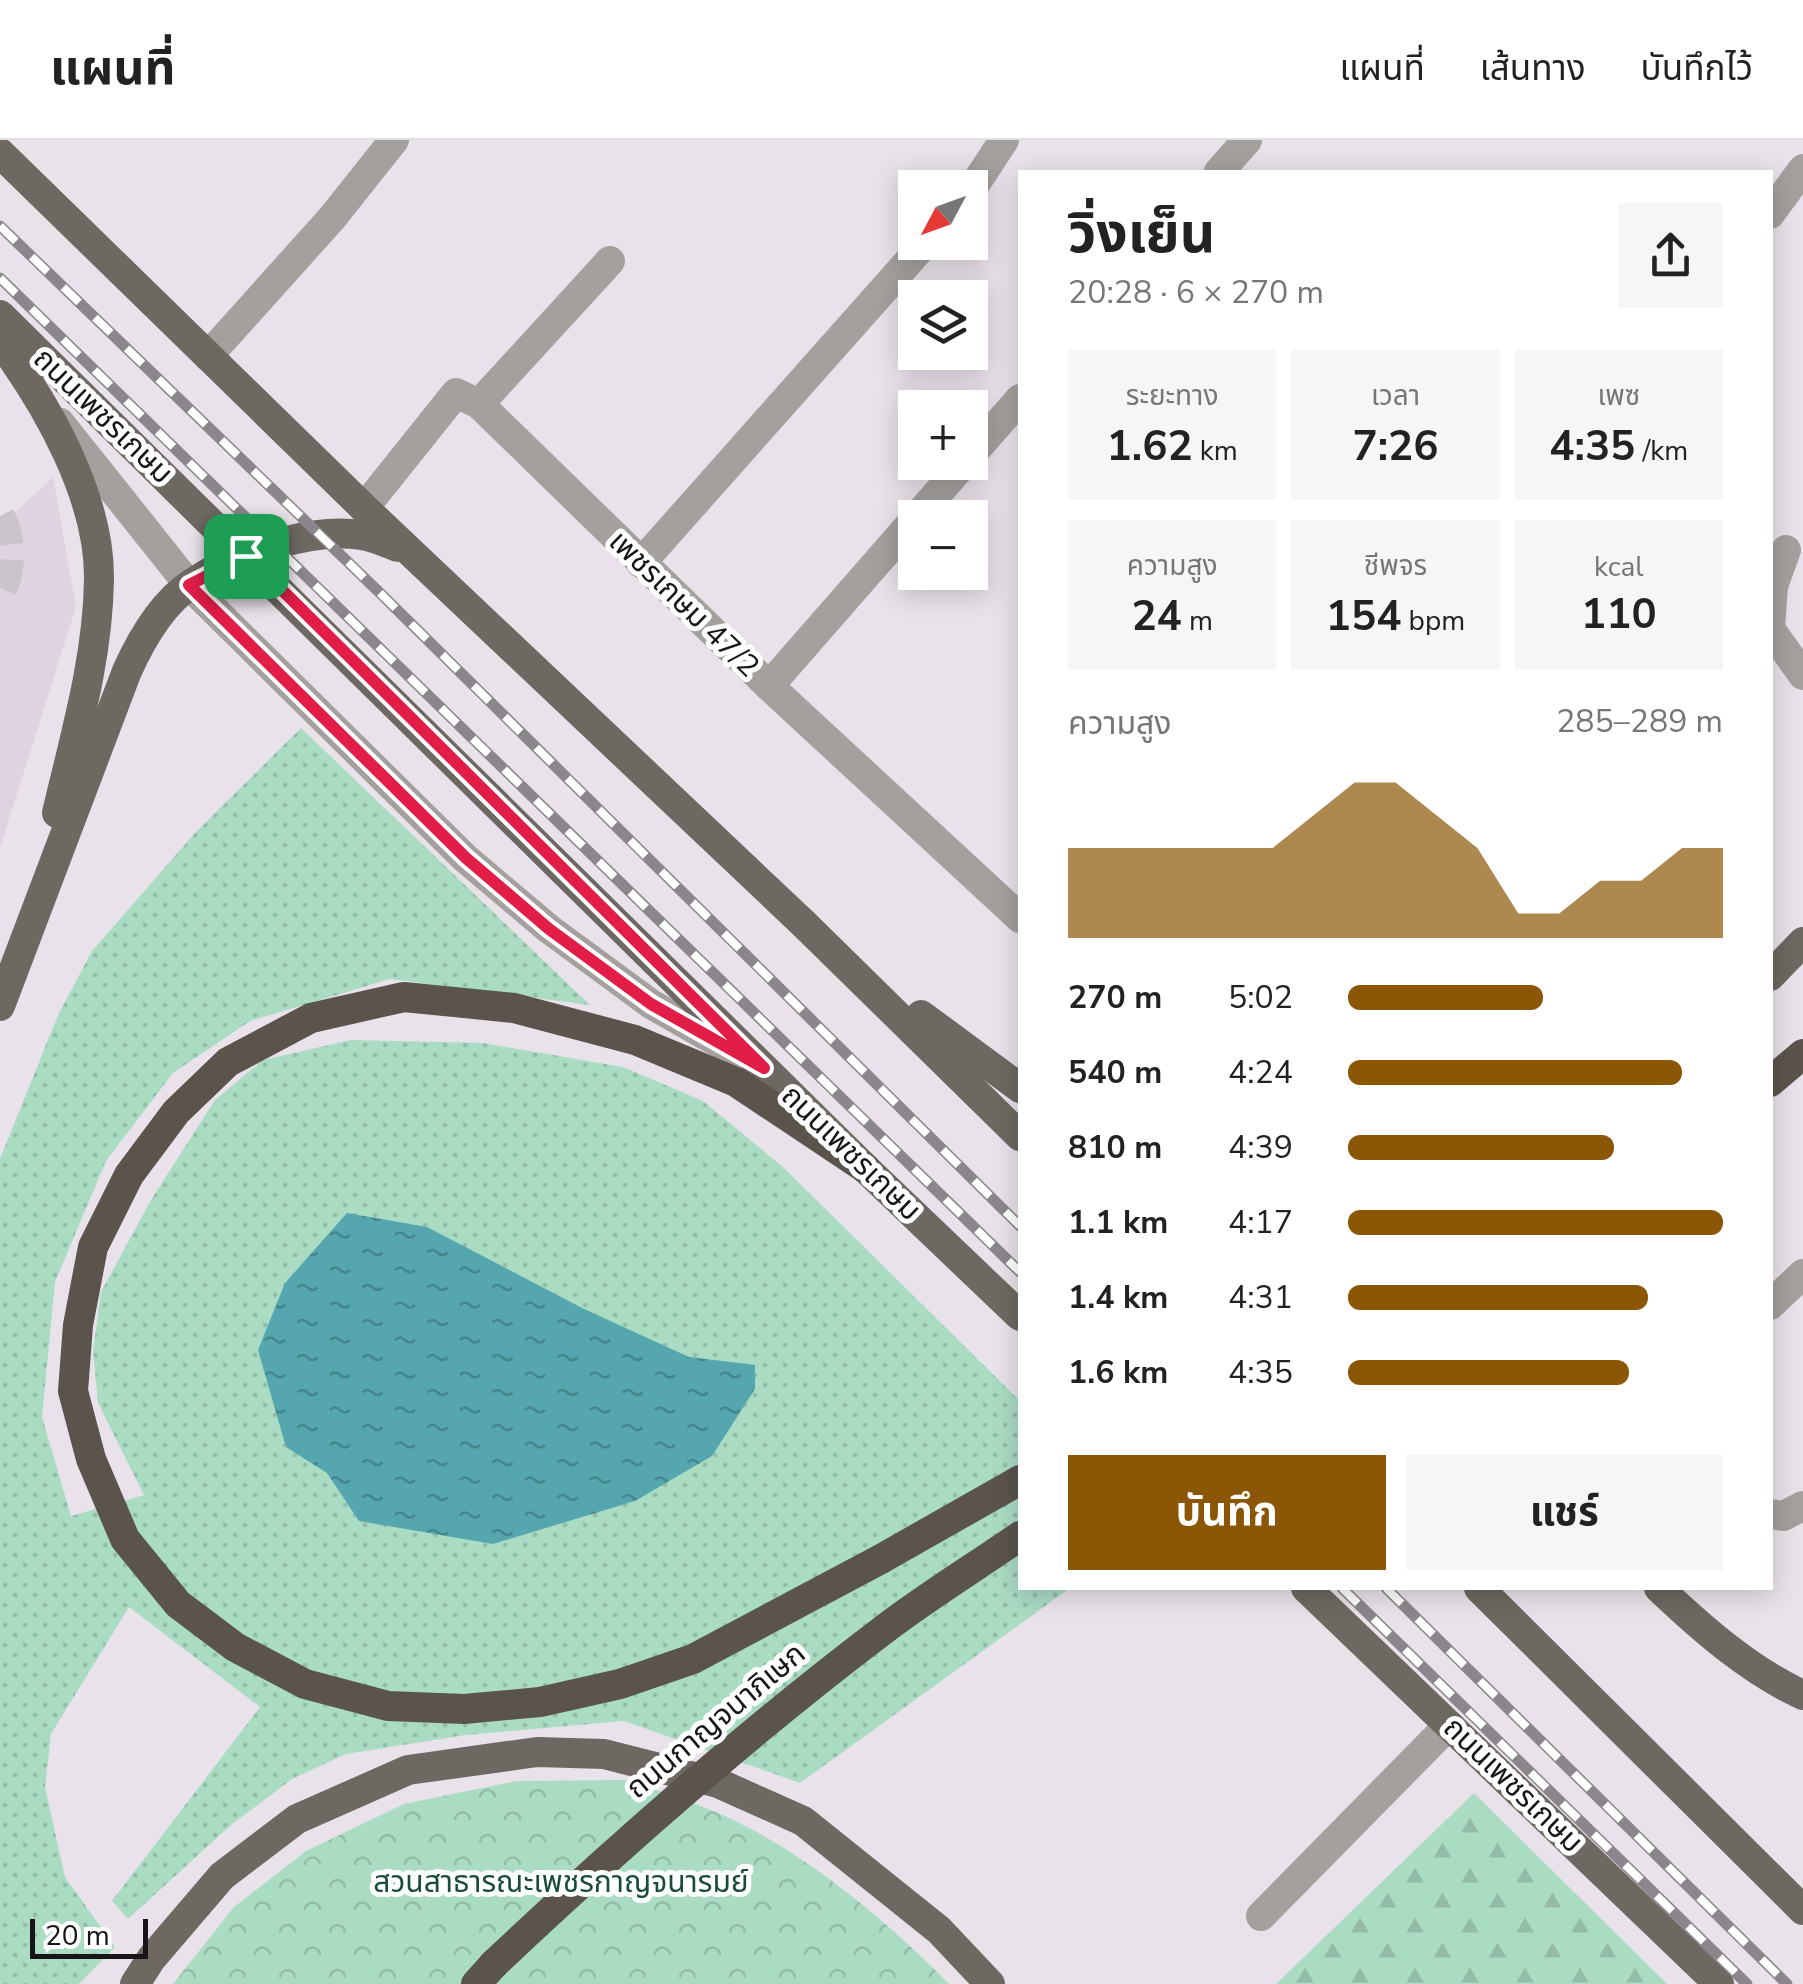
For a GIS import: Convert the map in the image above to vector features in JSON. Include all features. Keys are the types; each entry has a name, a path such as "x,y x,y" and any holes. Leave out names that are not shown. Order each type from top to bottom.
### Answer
{"highway":[{"path":"865,1168 736,1082 618,1036 514,1008 404,997 311,1018 228,1062 176,1112 128,1175 94,1246 78,1325 73,1391 90,1459 125,1539 178,1604 235,1646 305,1684 388,1706 464,1709 540,1702 620,1684 693,1659 1018,1481"},
{"path":"1773,1079 1803,1054"},
{"name":"ถนนกาญจนาภิเษก","path":"485,1974 610,1855 753,1732 884,1629 1018,1537"}],"main road":[{"path":"0,154 1018,1134"},
{"name":"ถนนเพชรเกษม","path":"0,315 1018,1314"},
{"path":"8,352 52,424 88,504 99,577 91,668 30,928"},
{"path":"0,1006 138,647 152,624 189,585 246,556 306,536 364,535 409,551"},
{"path":"804,924 1018,1087"},
{"path":"1773,973 1803,942"},
{"name":"ถนนเพชรเกษม","path":"1308,1590 1718,1984"},
{"path":"1481,1590 1803,1910"},
{"path":"1661,1590 1776,1683 1803,1695"},
{"path":"135,1984 151,1959 222,1876 297,1819 408,1770 537,1752 604,1754 718,1783 802,1821 939,1930 990,1984"}],"street":[{"path":"208,356 332,218 394,140"},
{"path":"984,170 1004,140"},
{"path":"1220,170 1247,140"},
{"path":"1773,210 1803,169"},
{"path":"641,563 910,260"},
{"path":"364,508 456,393 479,404 610,261"},
{"path":"8,352 86,458 189,585 466,858 549,929 651,1004 764,1068"},
{"path":"988,435 1018,401"},
{"name":"เพชรเกษม 47/2","path":"479,404 769,686 1018,916"},
{"path":"931,500 949,480"},
{"path":"769,686 898,539"},
{"path":"1773,586 1786,550"},
{"path":"1773,633 1803,675"},
{"path":"1773,1302 1803,1274"},
{"path":"1773,1514 1783,1516 1803,1506"},
{"path":"1261,1916 1449,1725"}],"shaded area":[{"path":"53,477 76,607 0,848 0,527"}],"green space":[{"path":"301,728 590,1005 390,979 250,1021 173,1073 106,1161 55,1282 42,1417 71,1516 144,1495 98,1403 93,1351 101,1292 151,1200 215,1100 263,1060 351,1040 483,1043 623,1067 703,1101 783,1167 1018,1399 1018,1590 1067,1590 800,1783 624,1721 466,1735 346,1754 292,1779 231,1825 128,1919 112,1901 260,1707 129,1607 51,1734 45,1787 65,1877 115,1947 79,1984 0,1984 0,1159 58,1015 92,951 195,833"},
{"name":"สวนสาธารณะเพชรกาญจนารมย์","path":"628,1780 717,1813 788,1851 873,1914 949,1984 173,1984 234,1907 306,1851 404,1804 516,1781"},
{"path":"1474,1793 1667,1984 1276,1984"}],"water":[{"path":"347,1213 427,1227 584,1309 689,1357 755,1365 755,1389 712,1456 635,1501 493,1544 359,1521 327,1473 286,1447 258,1350 285,1283"}],"tunnel":[{"path":"0,516 9,555 0,594"}],"railway":[{"path":"0,226 380,593 1018,1224"},
{"path":"0,278 1018,1270"},
{"path":"1344,1590 1747,1984"},
{"path":"1388,1590 1787,1984"}],"route":[{"path":"246,556 276,584 764,1068 651,1004 549,929 466,858 189,585 246,556"}]}
